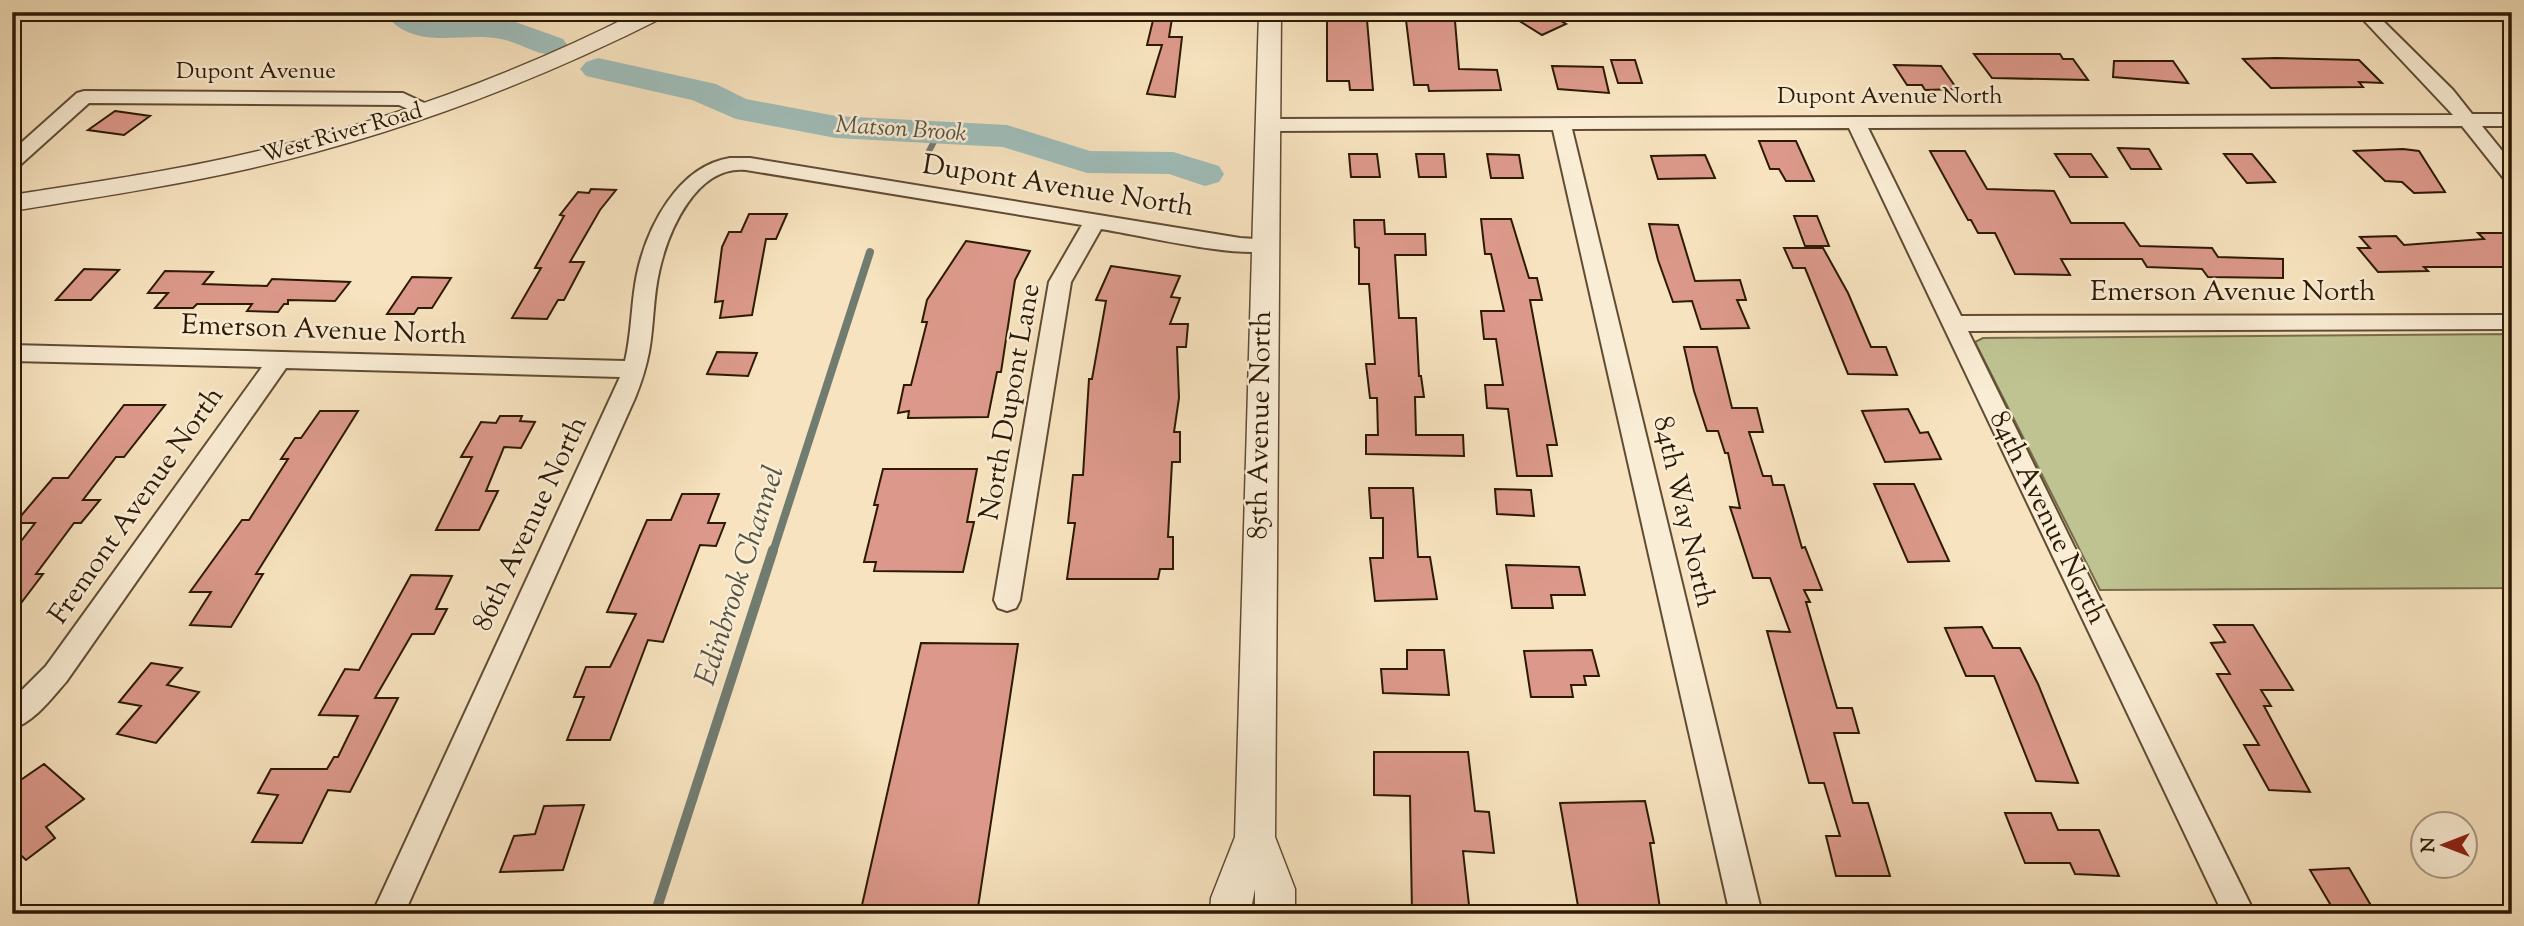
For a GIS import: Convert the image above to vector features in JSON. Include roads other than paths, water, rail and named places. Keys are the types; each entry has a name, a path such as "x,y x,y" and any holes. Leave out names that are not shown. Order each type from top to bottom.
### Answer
{"street":[{"name":"West River Road","path":"12,203 177,176 251,160 426,111 547,65 656,12"},
{"name":"85th Avenue North","path":"1230,914 1231,898 1255,837 1270,12"},
{"path":"2364,12 2446,94 2512,176"},
{"name":"Dupont Avenue","path":"12,162 84,97 403,99 426,111"},
{"name":"Dupont Avenue North","path":"1268,125 2512,120"},
{"name":"84th Avenue North","path":"1855,122 2239,914"},
{"name":"84th Way North","path":"1561,123 1745,914"},
{"name":"Dupont Avenue North","path":"720,165 754,164 1094,222 1240,245 1264,245"},
{"name":"86th Avenue North","path":"388,914 634,369 649,270 659,239 691,187 706,172 720,165"},
{"name":"North Dupont Lane","path":"1007,600 1060,282 1094,222"},
{"name":"Emerson Avenue North","path":"1954,324 2512,322"},
{"name":"Emerson Avenue North","path":"12,353 634,369"},
{"name":"Fremont Avenue North","path":"12,717 29,704 56,674 280,359"},
{"name":"85th Avenue North","path":"1255,837 1275,888 1275,914"}],"waterway":[{"name":"Matson Brook","path":"400,12 428,28 510,30 551,46"},
{"name":"Matson Brook","path":"598,69 703,92 736,108 836,127 1007,136 1087,162 1173,163 1205,174"},
{"path":"928,153 938,134"},
{"name":"Edinbrook Channel","path":"773,552 870,252"},
{"name":"Edinbrook Channel","path":"655,914 773,550"}]}
